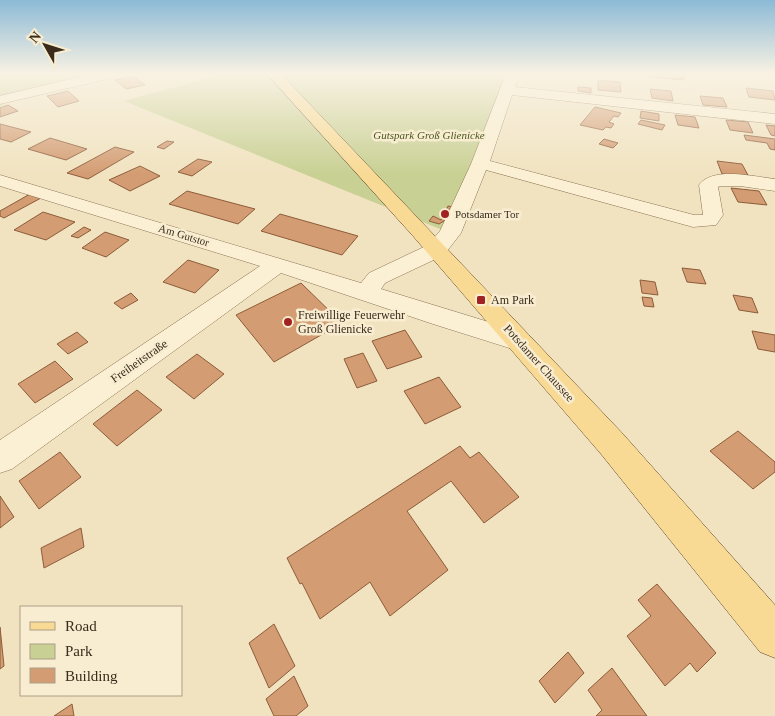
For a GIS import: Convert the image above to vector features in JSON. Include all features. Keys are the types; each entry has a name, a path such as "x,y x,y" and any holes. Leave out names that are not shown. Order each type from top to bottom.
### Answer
{"main road":[{"name":"Potsdamer Chaussee","path":"304,107 612,444 775,637"}],"street":[{"path":"367,292 377,278 436,250 450,233 480,164 501,107"},
{"path":"668,107 775,119"},
{"path":"480,164 693,220 709,221 713,215 708,185 713,181 729,180 775,185"},
{"name":"Am Gutstor","path":"0,180 278,264 442,318 519,341"},
{"name":"Freiheitstraße","path":"0,458 278,264"}],"green space":[{"name":"Gutspark Groß Glienicke","path":"140,107 503,107 470,211 460,209 450,233"}],"building":[{"path":"12,107 18,111 0,117 0,108"},
{"path":"595,107 621,113 618,117 614,116 609,122 614,124 611,128 606,127 603,130 580,125"},
{"path":"641,111 659,114 659,121 640,118"},
{"path":"675,115 695,117 699,128 678,125"},
{"path":"641,120 665,125 662,130 638,124"},
{"path":"726,120 748,122 753,133 730,130"},
{"path":"0,124 31,132 11,142 0,139"},
{"path":"766,125 775,126 775,136 771,135"},
{"path":"744,135 775,139 775,150 770,149 767,143 746,140"},
{"path":"50,138 87,149 66,160 28,149"},
{"path":"604,139 618,143 613,148 599,144"},
{"path":"167,141 174,142 164,149 157,147"},
{"path":"115,147 134,152 88,179 67,173"},
{"path":"198,159 212,162 192,176 178,172"},
{"path":"717,161 742,164 749,177 722,174"},
{"path":"140,166 160,176 130,191 109,180"},
{"path":"731,188 759,191 767,205 738,202"},
{"path":"187,191 255,209 238,224 169,204"},
{"path":"30,194 41,198 4,218 0,216 0,211"},
{"name":"Potsdamer Tor","path":"448,206 470,211 469,213 449,209 444,221 439,224 429,221 433,216 441,220"},
{"path":"43,212 75,222 46,240 14,230"},
{"path":"280,214 358,236 342,255 261,231"},
{"path":"84,227 91,230 78,238 71,236"},
{"path":"105,232 129,240 106,257 82,248"},
{"path":"188,260 219,270 195,293 163,282"},
{"path":"682,268 700,270 706,284 687,282"},
{"path":"640,280 655,282 658,295 642,293"},
{"path":"301,283 342,323 274,362 236,315"},
{"path":"131,293 138,300 122,309 114,303"},
{"path":"733,295 752,298 758,313 739,310"},
{"path":"642,297 652,298 654,307 644,306"},
{"path":"405,330 422,357 387,369 372,341"},
{"path":"752,331 775,335 775,352 758,349"},
{"path":"77,332 88,342 68,354 57,344"},
{"path":"363,353 377,381 357,388 344,359"},
{"path":"197,354 224,374 194,399 166,377"},
{"path":"55,361 73,379 35,403 18,384"},
{"path":"439,377 461,407 425,424 404,391"},
{"path":"137,390 162,410 117,446 93,424"},
{"path":"738,431 775,462 775,472 753,489 710,451"},
{"path":"460,446 470,458 479,452 519,497 484,523 451,481 407,511 448,570 390,616 370,582 320,619 287,558"},
{"path":"60,452 81,477 39,509 19,481"},
{"path":"0,496 14,517 0,528"},
{"path":"81,528 84,547 44,568 41,548"},
{"path":"657,584 716,653 697,672 690,663 665,686 627,636 651,616 638,600"},
{"path":"274,624 295,666 269,688 249,643"},
{"path":"0,627 4,666 0,669"},
{"path":"568,652 584,673 555,703 539,681"},
{"path":"612,668 647,716 596,716 602,710 588,690"},
{"path":"294,676 308,706 296,716 274,716 266,699"},
{"path":"72,704 74,716 54,716"}],"place":[{"name":"Potsdamer Tor","path":"445,214"},
{"name":"Am Park","path":"481,300"},
{"name":"Freiwillige Feuerwehr Groß Glienicke","path":"288,322"}]}
